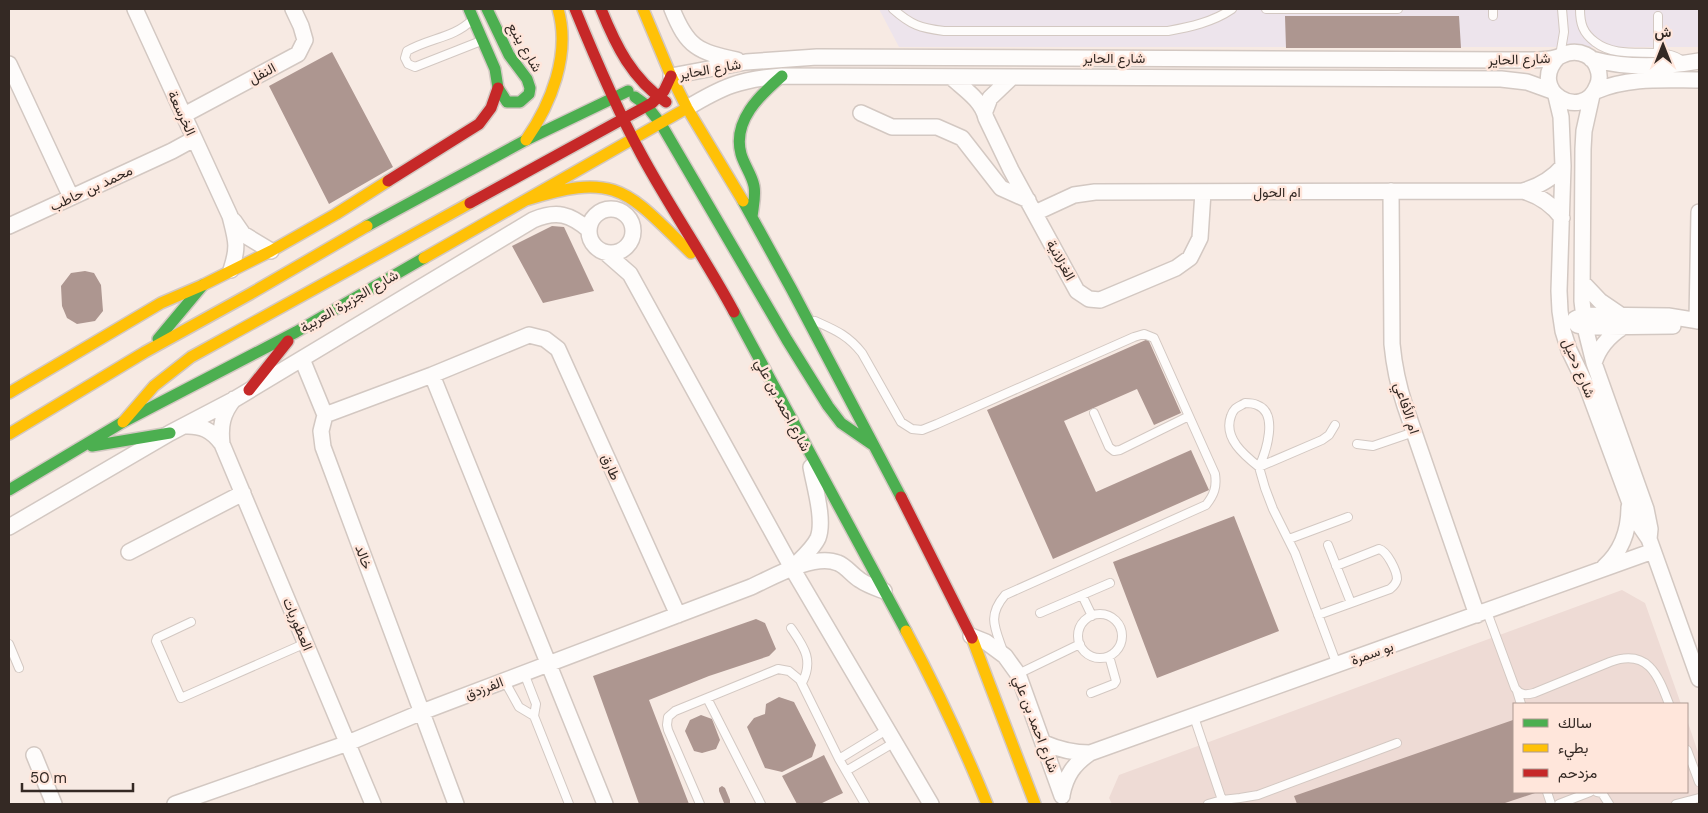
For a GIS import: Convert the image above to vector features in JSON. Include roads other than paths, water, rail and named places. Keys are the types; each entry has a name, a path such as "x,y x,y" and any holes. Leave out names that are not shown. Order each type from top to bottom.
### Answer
{"main road":[{"name":"شارع ينبع","path":"488,9 512,59 527,79 530,93 522,101 510,103 506,101 498,88"},
{"path":"526,140 540,119 555,86 562,39 558,9"},
{"name":"شارع احمد بن علي","path":"575,9 613,97 641,154 713,274 926,669 965,751 987,804"},
{"path":"601,9 616,47 645,85 658,98 672,105 687,108"},
{"name":"شارع احمد بن علي","path":"643,9 671,76 687,108 752,217 806,317 876,448 971,636 1035,804"},
{"path":"11,389 161,303 203,285 271,251 336,214 468,132 488,115 494,104 498,88 495,69 471,14"},
{"path":"9,434 145,352 385,216 526,140 613,97 671,76"},
{"path":"123,422 152,387 191,357 647,105 658,98 664,91 671,76"},
{"path":"752,217 754,186 740,151 744,117 759,96 782,76"},
{"path":"613,97 635,97 647,105 661,124 787,340 828,406 841,423 876,448"},
{"name":"شارع الجزيرة العربية","path":"9,490 123,422 296,332 687,108"},
{"path":"526,200 573,187 597,186 625,193 640,204 713,274"},
{"path":"298,235 385,216"},
{"path":"145,352 187,306 203,285"},
{"path":"249,390 296,332"},
{"path":"84,447 170,433"}],"street":[{"name":"الخرسعة","path":"135,9 230,216 238,244 231,270"},
{"name":"النفل","path":"184,116 298,54 305,40 293,9"},
{"path":"672,9 688,40 696,48 715,55 746,62"},
{"path":"1594,93 1599,82 1599,75 1595,64 1586,55 1573,52 1559,56 1549,69 1548,77 1554,93 1571,103 1586,100 1594,93 1624,82 1641,80 1699,80"},
{"name":"شارع الحاير","path":"671,76 746,62 781,58 852,56 1519,60 1559,56"},
{"path":"1591,59 1614,64 1665,65 1692,62"},
{"path":"9,64 70,197"},
{"name":"شارع الحاير","path":"687,108 728,86 762,78 782,76 1501,79 1527,82 1554,93"},
{"name":"الغزلانية","path":"951,77 977,100 985,111 991,128 1031,207 1077,291 1090,299 1100,300 1176,268 1190,258 1200,238 1203,192"},
{"path":"985,111 990,98 1012,77"},
{"name":"شارع دحيل","path":"1554,93 1561,117 1563,166 1560,311 1565,338 1568,350 1588,387 1638,523 1651,545 1699,679"},
{"name":"شارع دحيل","path":"1594,93 1584,130 1582,282 1579,322 1646,509 1651,545"},
{"path":"861,113 892,127 937,127 962,138 1001,188 1031,207"},
{"name":"محمد بن حاطب","path":"9,226 194,139"},
{"name":"ام الحول","path":"1031,207 1085,193 1523,191 1550,179 1563,166"},
{"name":"ام الأفاعي","path":"1392,191 1393,351 1399,386 1414,432 1482,613"},
{"name":"ام الحول","path":"1523,191 1542,198 1557,210 1562,218"},
{"path":"606,253 621,251 627,247 633,235 632,222 622,212 610,209 603,210 592,219 589,230 590,239 599,250 606,253 630,274 792,568 931,804"},
{"path":"1560,311 1579,322 1622,321 1668,316 1698,321 1699,212"},
{"name":"شارع الجزيرة العربية","path":"9,527 170,433 235,399 533,220 550,215 568,216 589,230"},
{"name":"الخرسعة","path":"230,216 243,234 271,251"},
{"path":"627,247 630,274"},
{"path":"1582,282 1622,321"},
{"path":"1594,363 1602,346 1622,321"},
{"path":"1565,338 1566,332 1579,322"},
{"name":"طارق","path":"432,375 529,335 545,339 558,349 678,615"},
{"path":"302,359 325,416 432,375 605,804"},
{"name":"العطوريات","path":"222,444 221,424 224,414 235,399"},
{"name":"خالد","path":"325,416 320,431 323,447 456,804"},
{"name":"العطوريات","path":"184,426 193,426 210,431 222,444 373,804"},
{"name":"الفرزدق","path":"792,568 814,544 819,533 819,515 808,451"},
{"path":"129,552 243,494"},
{"path":"1602,569 1616,555 1625,538 1629,519 1629,501"},
{"name":"بو سمرة","path":"1064,799 1064,782 1070,770 1090,753 1602,569 1651,545"},
{"name":"الفرزدق","path":"175,804 348,742 548,663 751,587 792,568 823,561 837,562 859,580 885,592"},
{"name":"شارع احمد بن علي","path":"971,636 986,642 1005,656 1018,674 1064,799"},
{"name":"بو سمرة","path":"1044,743 1058,750 1090,753"},
{"path":"34,755 54,804"}],"lane":[{"path":"893,9 906,20 924,28 944,30 1168,30 1190,27 1232,9"},
{"path":"1266,9 1398,9"},
{"path":"1559,56 1563,42 1562,9"},
{"path":"1580,9 1582,29 1590,38 1608,50 1619,53 1672,55 1692,62"},
{"path":"471,14 461,30 407,51 405,58 408,64 415,67 422,65 500,33"},
{"path":"1658,16 1658,54"},
{"path":"1563,23 1580,22"},
{"path":"806,317 840,332 854,344 862,353 901,422 912,429 922,430 1134,337 1144,334 1154,338 1215,474 1214,496 1206,505 1005,595 995,606 994,617 996,631 1005,656"},
{"path":"1259,467 1244,455 1229,432 1228,422 1233,410 1245,403 1258,405 1266,413 1269,433 1266,451 1259,467 1264,488 1289,539 1337,665"},
{"path":"1094,413 1110,447 1114,451 1120,450 1189,416"},
{"path":"1259,467 1322,440 1329,435 1335,425"},
{"path":"1357,444 1373,446 1414,432"},
{"path":"1289,539 1348,517"},
{"path":"1328,546 1351,603"},
{"path":"1318,615 1390,588 1395,585 1397,580 1386,553 1379,549 1336,566"},
{"path":"1040,613 1110,583"},
{"path":"1082,595 1092,616"},
{"path":"1482,613 1518,691 1521,703"},
{"path":"1100,614 1109,616 1116,620 1120,627 1122,636 1120,644 1116,651 1109,656 1100,658 1092,656 1080,644 1078,636 1080,628 1085,620 1092,616 1100,614"},
{"path":"191,622 156,640 181,698 306,642"},
{"path":"791,628 803,646 808,661 802,683"},
{"path":"9,644 20,668"},
{"path":"1018,674 1080,644"},
{"path":"1092,693 1114,684 1116,681 1109,656"},
{"path":"1518,691 1525,695 1534,693 1619,658 1629,658 1638,660 1654,670 1669,703"},
{"path":"700,804 668,730 667,720 671,713 778,669 789,671 802,683 846,772 866,804"},
{"path":"524,673 536,704 534,716 569,804"},
{"path":"504,680 519,707 534,716"},
{"path":"707,698 761,804"},
{"path":"1194,716 1224,802"},
{"path":"840,759 891,735"},
{"path":"846,772 891,735"},
{"path":"1208,804 1258,794 1397,743"},
{"path":"1688,753 1699,782"},
{"path":"1559,804 1587,793"},
{"path":"1602,793 1609,804"},
{"path":"1676,804 1689,803 1699,798"}]}
